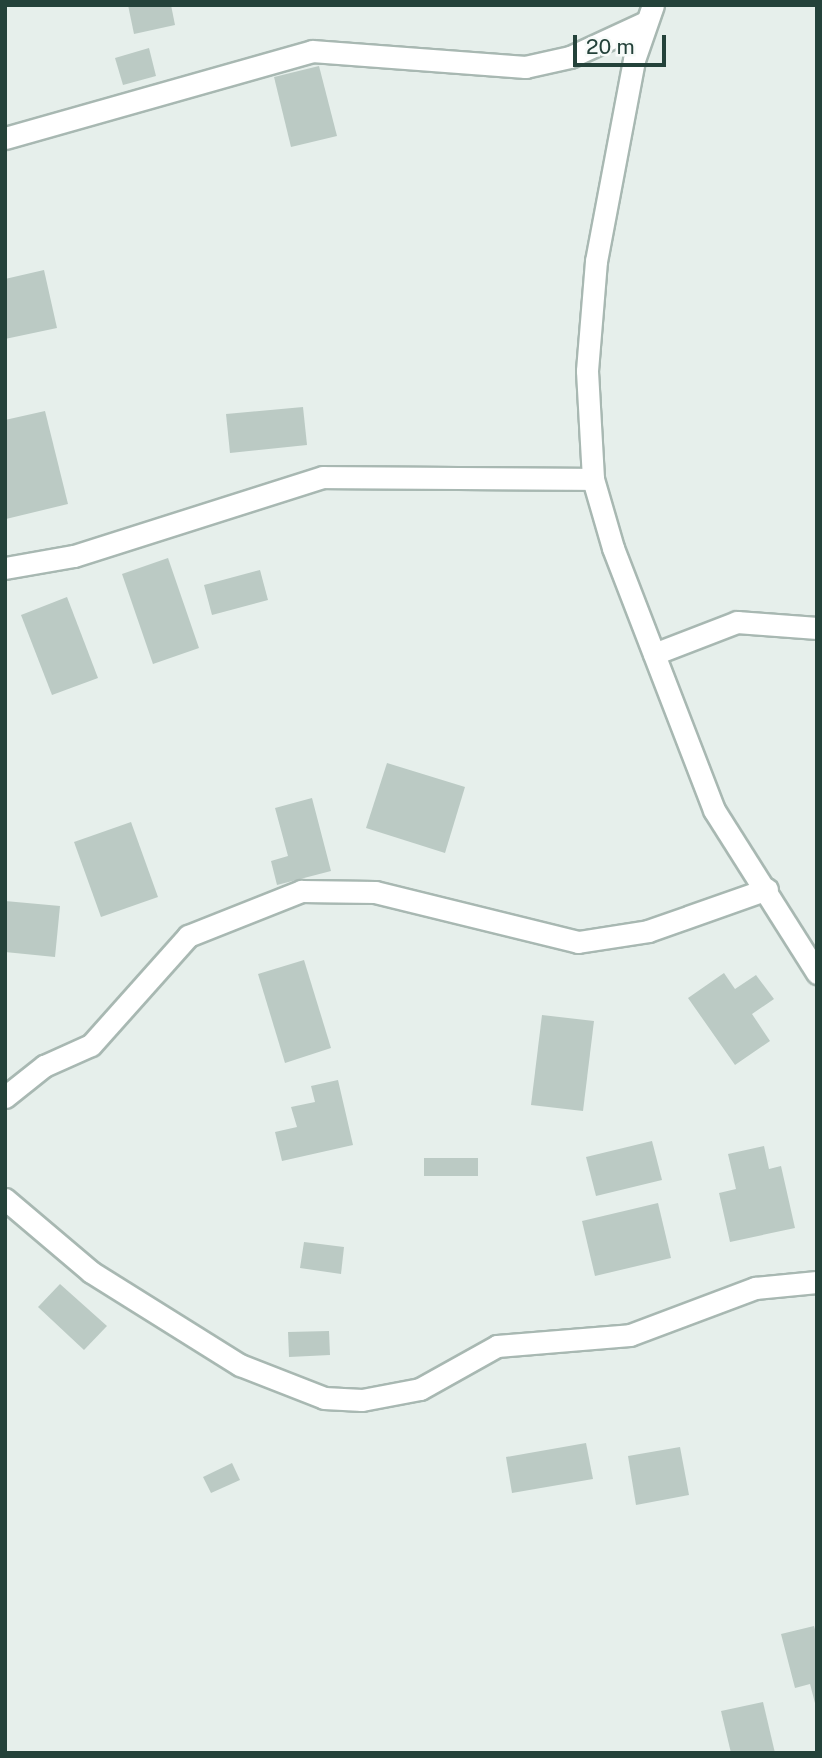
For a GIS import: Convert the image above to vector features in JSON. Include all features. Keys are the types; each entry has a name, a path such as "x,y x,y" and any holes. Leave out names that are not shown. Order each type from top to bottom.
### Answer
{"street":[{"path":"5,138 312,51 524,67 570,57 648,14"},
{"path":"648,14 590,308 593,480 654,654 714,810 767,889 817,973"},
{"path":"5,568 74,556 323,477 593,480"},
{"path":"654,654 737,622 817,628"},
{"path":"5,1097 44,1066 91,1045 188,936 301,891 375,892 578,942 648,931 767,889"},
{"path":"5,1199 91,1272 240,1365 324,1398 362,1400 420,1389 497,1346 630,1335 755,1288 817,1282"}],"building":[{"path":"128,5 171,5 175,25 134,34"},
{"path":"149,48 156,76 123,85 115,58"},
{"path":"319,66 337,136 291,147 274,77"},
{"path":"44,270 57,328 5,339 5,279"},
{"path":"303,407 307,445 230,453 226,414"},
{"path":"45,411 68,504 6,519 5,420"},
{"path":"168,558 199,648 153,664 122,574"},
{"path":"260,570 268,600 212,615 204,585"},
{"path":"67,597 98,678 52,695 21,615"},
{"path":"387,763 465,787 445,853 366,828"},
{"path":"312,798 331,871 277,885 271,861 288,856 275,808"},
{"path":"131,822 158,897 101,917 74,842"},
{"path":"5,901 60,906 55,957 5,952"},
{"path":"304,960 331,1048 285,1063 258,974"},
{"path":"724,973 735,989 756,975 774,999 752,1014 770,1041 735,1065 688,998"},
{"path":"542,1015 594,1021 583,1111 531,1105"},
{"path":"338,1080 353,1145 282,1161 275,1132 297,1127 291,1107 315,1102 311,1086"},
{"path":"652,1141 662,1180 596,1196 586,1157"},
{"path":"764,1146 769,1169 781,1166 795,1228 730,1242 719,1193 736,1189 728,1154"},
{"path":"424,1158 478,1158 478,1176 424,1176"},
{"path":"658,1203 671,1258 595,1276 582,1221"},
{"path":"304,1242 344,1247 341,1274 300,1268"},
{"path":"60,1284 107,1326 84,1350 38,1307"},
{"path":"329,1331 330,1355 289,1357 288,1332"},
{"path":"586,1443 593,1479 512,1493 506,1457"},
{"path":"680,1447 689,1495 636,1505 628,1456"},
{"path":"232,1463 240,1480 211,1493 203,1477"},
{"path":"814,1626 817,1636 816,1707 810,1684 795,1688 781,1634"},
{"path":"763,1702 775,1753 731,1753 721,1711"}]}
